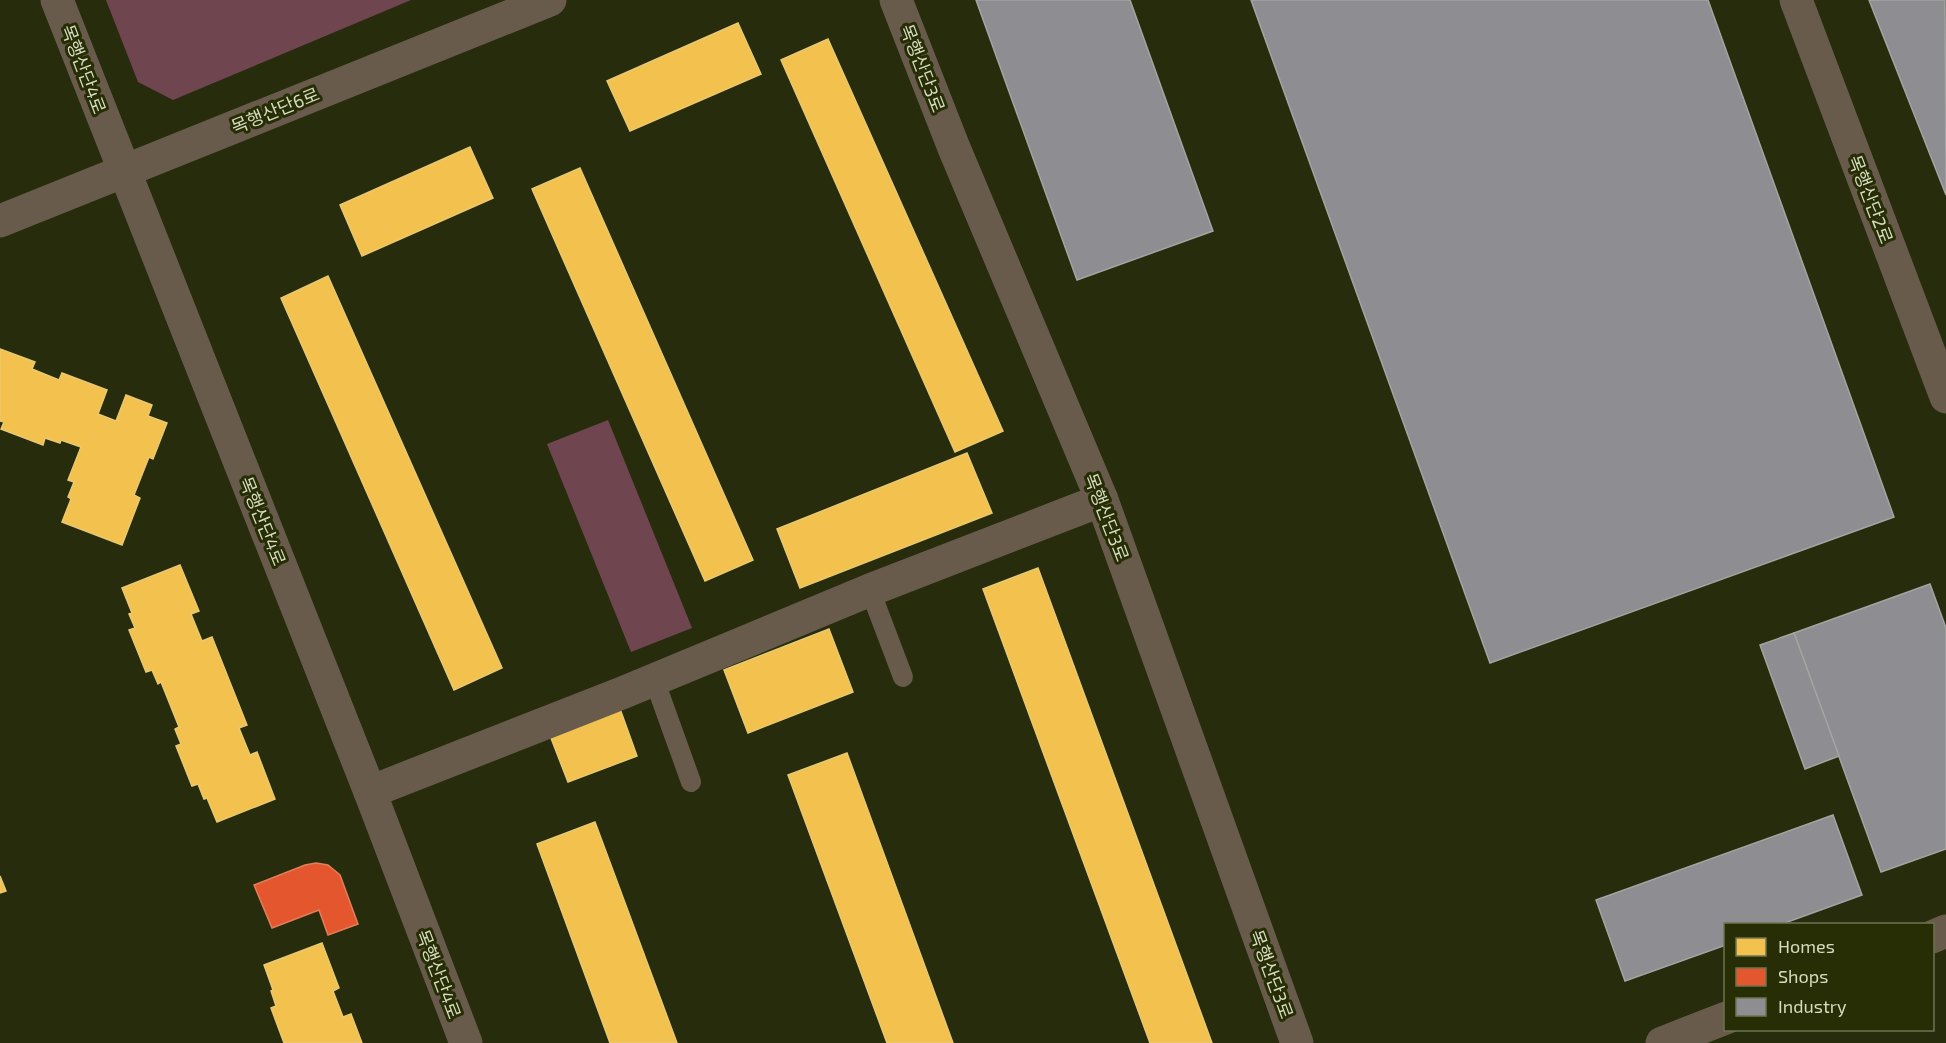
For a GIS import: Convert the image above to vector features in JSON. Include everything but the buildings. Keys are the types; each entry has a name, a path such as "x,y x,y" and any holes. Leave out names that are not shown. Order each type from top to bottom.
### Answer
{"street":[{"name":"목행산단4로","path":"57,0 370,792 466,1043"},
{"name":"목행산단6로","path":"0,221 550,0"},
{"name":"목행산단3로","path":"896,0 954,148 1102,500 1297,1043"},
{"name":"목행산단2로","path":"1796,0 1946,397"},
{"path":"370,792 870,590 1102,500"},
{"path":"1662,1043 1724,1018"}],"lane":[{"path":"870,590 903,677"},
{"path":"654,679 691,782"}],"shaded area":[{"path":"106,0 411,0 173,100 138,82"},
{"path":"608,420 692,628 631,652 547,444"}]}
